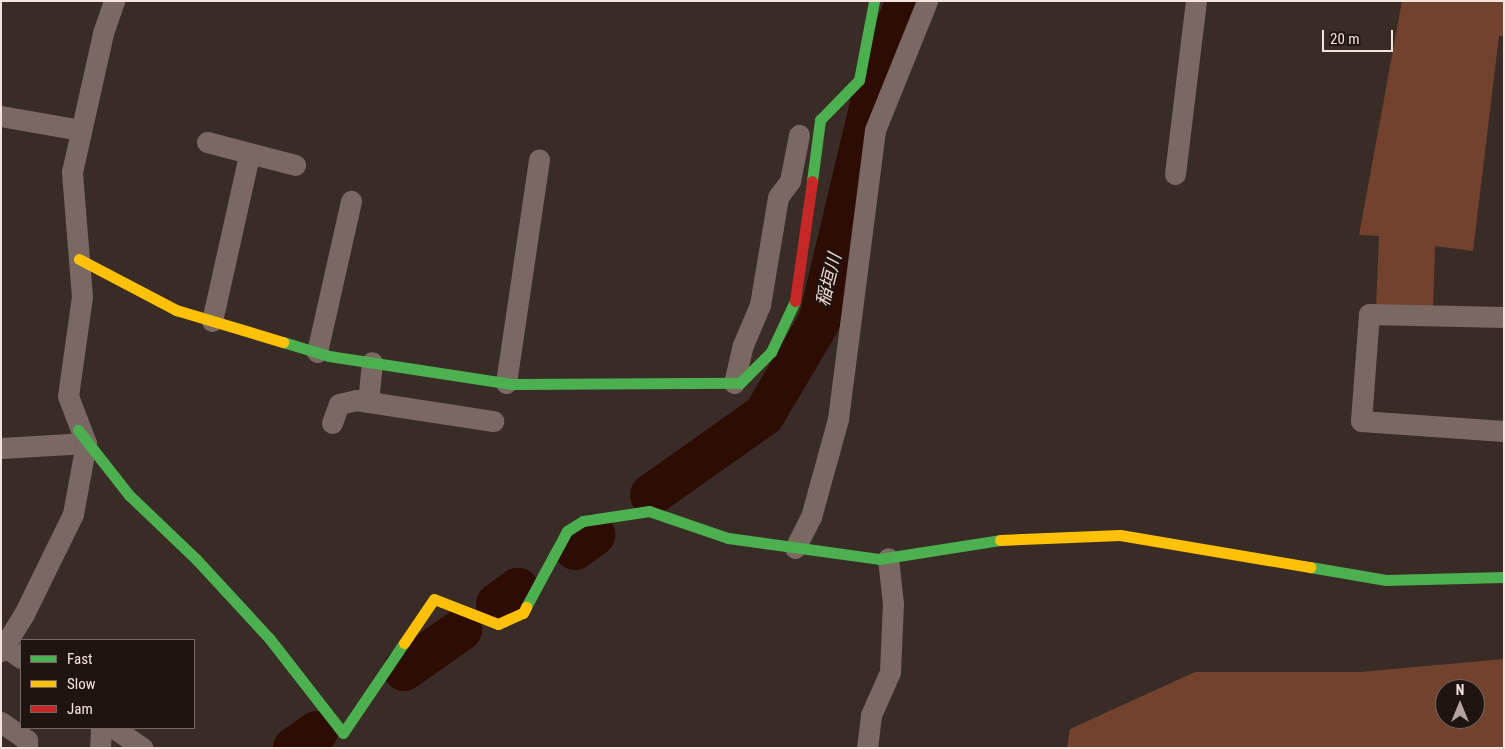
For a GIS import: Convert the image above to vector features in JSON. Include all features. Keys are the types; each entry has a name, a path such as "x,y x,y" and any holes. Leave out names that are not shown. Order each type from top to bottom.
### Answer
{"street":[{"path":"114,1 80,130 72,172 82,297 68,396 82,437 129,495 196,559 270,638 338,741 434,599 498,624 523,613 566,531 583,521 649,511 728,538 795,548 888,558 996,540 1120,534 1386,580 1504,577"},
{"path":"79,259 176,310 316,352 506,383 740,382 771,352 794,310 820,120 859,80 874,1"},
{"path":"795,548 811,517 838,419 875,130 927,1"},
{"path":"1175,174 1196,1"},
{"path":"1,116 80,130"},
{"path":"734,383 743,344 760,304 778,197 790,181 799,135"},
{"path":"207,142 249,155 296,165"},
{"path":"212,321 249,155"},
{"path":"506,383 539,159"},
{"path":"316,352 350,201"},
{"path":"1504,317 1369,314 1361,421 1504,431"},
{"path":"368,402 372,362"},
{"path":"332,422 339,404 356,400 493,421"},
{"path":"1,448 82,437"},
{"path":"20,657 3,648 72,514 82,437"},
{"path":"867,748 871,716 890,672 893,604 888,558"},
{"path":"1,722 27,740 27,748"},
{"path":"100,748 101,729"},
{"path":"115,729 143,748"}],"shaded area":[{"path":"1402,1 1504,1 1504,36 1499,36 1473,251 1435,246 1433,310 1376,308 1379,236 1359,235"},
{"path":"1504,659 1504,748 1067,748 1070,729 1195,672 1360,672"}],"waterway":[{"name":"稲垣川","path":"651,495 764,415 819,322 879,70 907,1"},
{"name":"稲垣川","path":"575,549 594,535"},
{"name":"稲垣川","path":"497,604 518,589"},
{"name":"稲垣川","path":"404,670 461,630"},
{"name":"稲垣川","path":"294,748 317,732"}],"traffic: fast":[{"path":"812,181 820,120 859,80 874,1"},
{"path":"283,342 329,356 513,384 740,383 771,352 795,301"},
{"path":"78,430 129,495 196,559 269,638 343,733 404,643"},
{"path":"526,607 567,531 583,521 649,511 728,538 879,559 1000,540"},
{"path":"1310,567 1386,580 1504,577"}],"traffic: slow":[{"path":"79,259 176,310 283,342"},
{"path":"1000,540 1120,535 1310,567"},
{"path":"404,643 434,599 498,624 523,613 526,607"}],"traffic: jam":[{"path":"795,301 812,181"}]}
